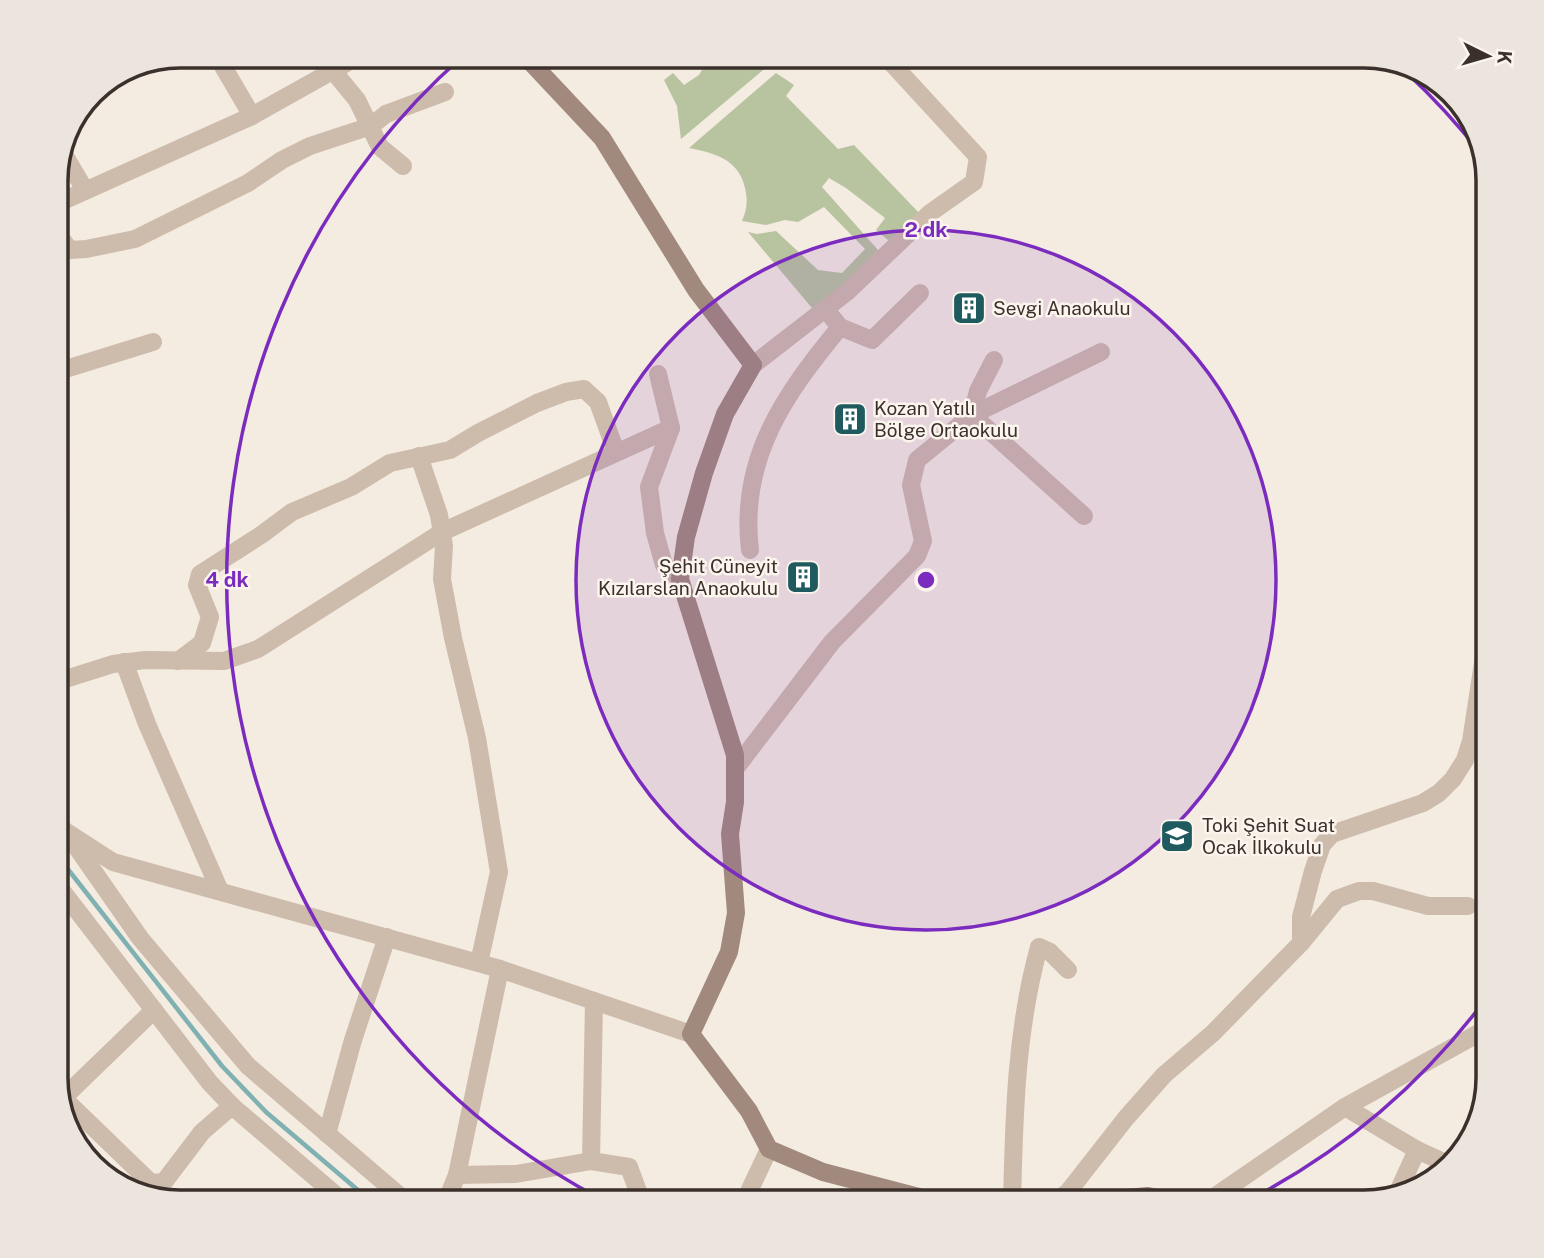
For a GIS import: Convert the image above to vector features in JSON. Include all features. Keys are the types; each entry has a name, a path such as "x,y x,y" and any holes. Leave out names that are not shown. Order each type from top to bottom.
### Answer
{"street":[{"path":"224,68 252,116"},
{"path":"68,199 252,116 340,68"},
{"path":"537,68 602,138 685,274 753,365"},
{"path":"691,1034 729,952 736,913 730,834 735,802 735,755 680,579 686,537 704,473 725,414 753,365 847,292 929,213 974,182 978,157 895,68"},
{"path":"334,72 357,100 380,147 403,166"},
{"path":"68,247 70,250 86,249 135,239 248,183 282,160 310,146 371,125 386,114 445,92"},
{"path":"70,164 85,190"},
{"path":"826,310 840,327 872,340 920,293"},
{"path":"750,550 748,532 751,487 759,454 773,421 798,379 840,327"},
{"path":"68,368 153,342"},
{"path":"735,769 832,642 917,556 923,541 911,485 917,460 972,415 1101,352"},
{"path":"972,415 978,391 994,360"},
{"path":"658,374 671,428 649,487 655,533 664,565 680,579"},
{"path":"178,661 202,643 210,617 197,585 200,574 261,536 292,512 351,487 390,463 450,450 537,403 566,392 584,389 598,402 616,452"},
{"path":"972,415 1084,516"},
{"path":"68,678 124,662 224,661 258,649 442,532 671,428"},
{"path":"419,456 439,515 444,546 442,579 477,738 499,872 479,963"},
{"path":"124,662 147,724 220,891"},
{"path":"1301,943 1301,917 1322,845 1332,834 1423,803 1439,793 1453,779 1465,760 1476,708"},
{"path":"68,831 113,862 500,969 691,1034 749,1111 769,1149 823,1172 892,1190"},
{"path":"68,837 140,938 248,1066 393,1190"},
{"path":"1070,1190 1164,1074 1213,1032 1301,943 1337,899 1359,891 1373,891 1428,906 1468,906"},
{"path":"68,899 211,1083 232,1106 330,1190"},
{"path":"327,1134 353,1040 387,937"},
{"path":"1012,1190 1014,1091 1031,974 1039,947 1050,952 1069,970"},
{"path":"451,1190 457,1175 500,969"},
{"path":"591,1161 594,1001"},
{"path":"69,1089 154,1010"},
{"path":"1224,1190 1345,1107 1476,1038"},
{"path":"72,1107 150,1183 164,1182 202,1132 232,1106"},
{"path":"1345,1107 1417,1150 1439,1160"},
{"path":"750,1190 769,1149"},
{"path":"1402,1183 1417,1150"},
{"path":"457,1175 516,1174 591,1161 629,1167 638,1190"}],"green space":[{"path":"703,68 765,68 681,139 677,106 664,80 673,73 684,85 699,75"},
{"path":"776,73 794,85 786,96 838,149 854,145 921,215 888,240 876,230 885,218 829,178 822,187 878,250 835,297 812,308 748,232 757,234 776,231 818,270 842,273 865,249 824,207 798,222 785,220 766,225 742,221 746,197 742,178 737,170 716,155 689,148"}],"waterway":[{"path":"68,869 222,1066 266,1112 358,1190"}],"place":[{"name":"Sevgi Anaokulu","path":"969,308"},
{"name":"Kozan Yatılı Bölge Ortaokulu","path":"850,419"},
{"name":"Şehit Cüneyit Kızılarslan Anaokulu","path":"803,577"},
{"name":"Toki Şehit Suat Ocak İlkokulu","path":"1177,836"}]}
